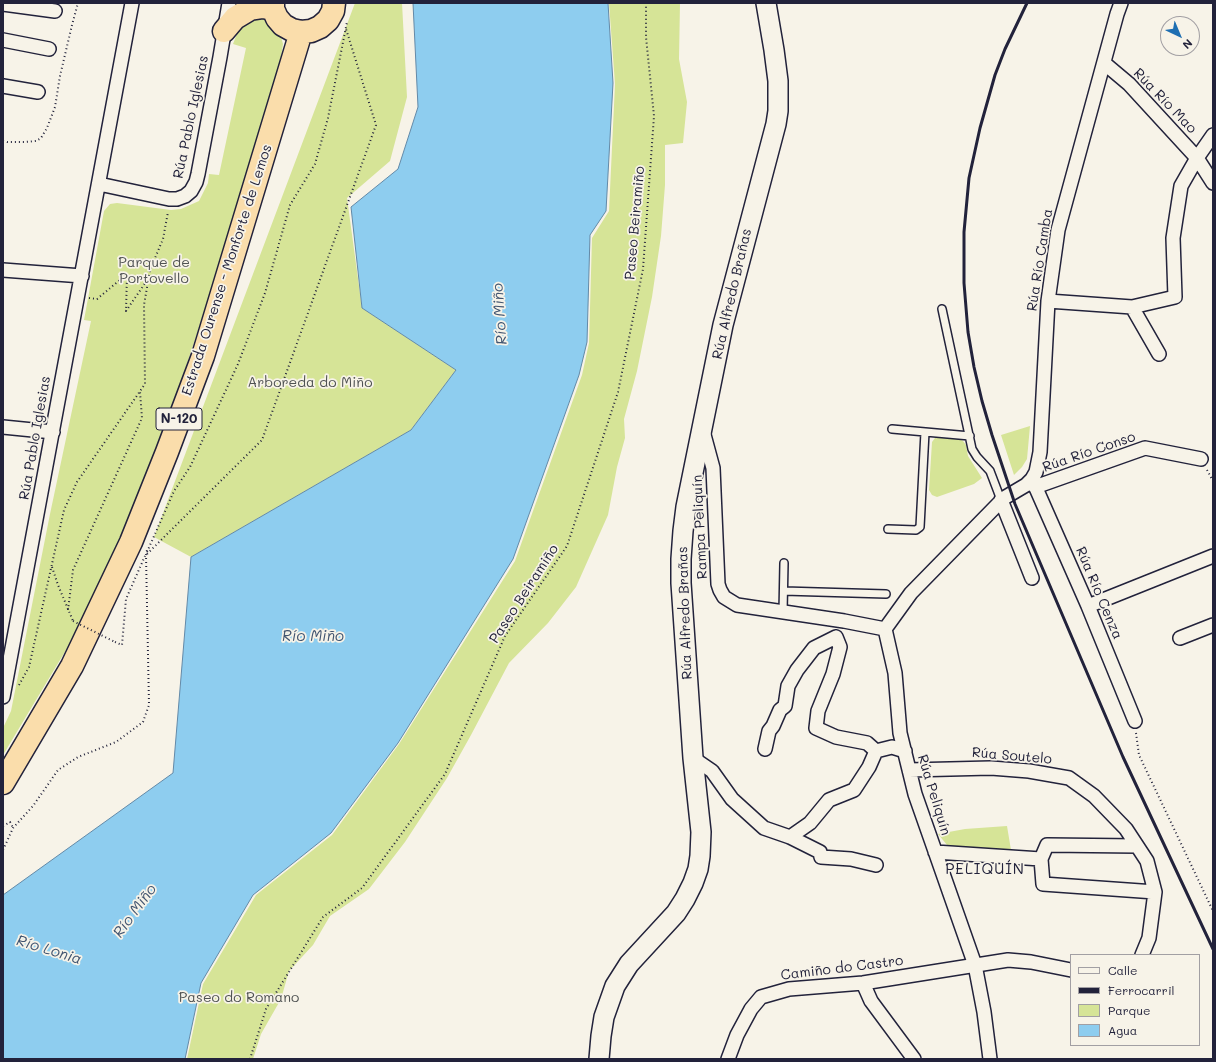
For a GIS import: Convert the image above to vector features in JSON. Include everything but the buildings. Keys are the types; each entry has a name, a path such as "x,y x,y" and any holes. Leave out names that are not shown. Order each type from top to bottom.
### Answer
{"highway":[{"path":"224,31 235,18 250,9 273,6 277,18 283,25 292,30 301,32 311,31 320,27 328,20 333,11 341,10"},
{"name":"Estrada Ourense - Monforte de Lemos","path":"3,783 72,666 131,542 167,452 203,356 301,32"}],"street":[{"name":"Rúa Pablo Iglesias","path":"3,697 132,3"},
{"name":"Rúa Pablo Iglesias","path":"99,184 169,199 177,199 184,196 191,190 196,182 220,57 228,3"},
{"name":"Rúa Alfredo Brañas","path":"599,1059 604,1017 615,986 629,964 676,913 690,888 698,869 702,844 693,758 684,624 681,559 683,531 686,507 723,325 776,124 778,111 778,81 766,3"},
{"name":"Rúa Río Camba","path":"1034,483 1040,452 1048,301 1058,230 1121,3"},
{"path":"3,4 55,11"},
{"path":"3,40 49,49"},
{"name":"Rúa Río Mao","path":"1104,62 1129,84 1197,158 1213,183"},
{"path":"3,86 38,92"},
{"path":"1048,301 1132,307 1175,297 1173,238 1182,186 1197,158 1213,135"},
{"path":"3,270 82,276"},
{"path":"1132,307 1159,354"},
{"path":"3,427 53,432"},
{"name":"Rampa Peliquín","path":"702,428 713,468 718,584 724,597 737,605 844,621 885,629"},
{"name":"Rúa Río Conso","path":"1034,483 1145,448 1201,459"},
{"path":"885,629 911,593 1007,497 1034,483"},
{"name":"Rúa Río Cenza","path":"1034,483 1088,606 1134,721"},
{"path":"1007,497 1032,578"},
{"path":"1088,606 1213,556"},
{"path":"765,750 769,731 773,726 780,710 785,706 788,686 797,670 814,648 836,637 844,621"},
{"path":"1180,638 1213,625"},
{"name":"Rúa Peliquín","path":"885,629 895,673 900,733 909,770 915,794 975,965 984,1012 990,1059"},
{"path":"836,637 840,647 833,674 818,711 816,728 836,737 867,743 876,751"},
{"path":"876,751 892,747 905,751"},
{"path":"788,836 790,837 810,823 829,800 854,790 869,767 876,751"},
{"path":"693,758 712,771 732,799 764,828 788,836 820,852 821,857 850,858 876,865"},
{"name":"Rúa Soutelo","path":"909,770 992,768 1029,771 1069,778 1094,796 1126,829 1147,861 1155,892 1149,938 1142,954"},
{"path":"1137,846 1047,846 1041,859 1043,884 1155,892"},
{"path":"935,852 1041,859"},
{"path":"975,965 1008,960 1031,962 1070,970"},
{"name":"Camiño do Castro","path":"728,1059 737,1035 751,1009 760,997 789,989 863,983 975,965"},
{"path":"863,983 871,1000 914,1059"}],"lane":[{"path":"942,310 972,449 1007,497"},
{"path":"892,429 970,436"},
{"path":"888,529 916,530 920,527 925,432"},
{"path":"783,612 784,563"},
{"path":"784,591 886,594"}],"path":[{"path":"3,141 36,141 41,138 47,128 55,107 60,76 78,3"},
{"name":"Paseo Beiramiño","path":"250,1059 266,1009 323,917 362,888 445,774 505,636 567,546 618,392 643,268 654,116 646,37 646,3"},
{"path":"3,850 13,828 33,806 58,770 78,757 116,742 143,722 149,705 146,555 262,440 376,125 341,10"},
{"path":"52,566 73,622 122,645 126,599 174,491 190,467 238,364 265,292 290,205 315,164 328,118 346,29"},
{"path":"19,685 29,667 64,510 77,482 145,384 144,305 150,270 163,240 169,199"},
{"path":"78,296 97,299 126,274 126,311 148,278"},
{"path":"68,610 74,570 142,418 140,391"},
{"path":"1134,721 1139,755 1213,911"},
{"path":"3,826 10,822 13,828"}],"green space":[{"name":"Arboreda do Miño","path":"355,3 402,3 407,97 390,161 347,198 362,308 456,370 411,430 191,557 154,537"},
{"name":"Paseo do Romano","path":"609,3 680,3 679,59 687,102 683,143 665,145 665,185 661,236 652,297 637,371 624,419 625,438 617,467 608,515 576,587 548,623 509,663 447,778 405,842 369,889 330,916 313,945 289,971 281,999 261,1034 253,1059 187,1059 203,984 256,895 332,835 399,744 515,561 582,375 589,343 592,238 609,211 615,84"},
{"name":"Parque de Portovello","path":"262,17 275,22 279,30 283,44 281,57 228,240 162,439 121,540 75,635 3,755 3,728 11,711 50,514 91,321 84,320 104,211 110,204 117,203 171,210 181,209 199,201 208,183 209,174 219,175 246,48 233,44 238,31 249,19"},
{"path":"1030,426 1027,459 1014,475 1001,435"},
{"path":"938,437 960,439 963,441 966,445 968,456 982,478 974,484 937,497 932,495 929,490 932,442"},
{"path":"1007,826 1011,850 968,848 947,845 938,834 965,829"}],"water":[{"name":"Río Miño","path":"413,3 608,3 613,83 606,211 590,235 587,342 579,375 513,559 398,743 331,833 253,895 201,983 185,1059 3,1059 3,895 173,773 191,557 411,430 456,370 362,308 351,207 398,169 418,107"}],"railway":[{"path":"1027,3 1005,49 995,75 980,128 969,178 964,232 964,283 968,332 974,367 992,435 1015,504 1123,757 1213,949"}],"district":[{"name":"PELIQUÍN","path":"985,869"}],"water label":[{"name":"Río Lonia","path":"49,950"}]}
